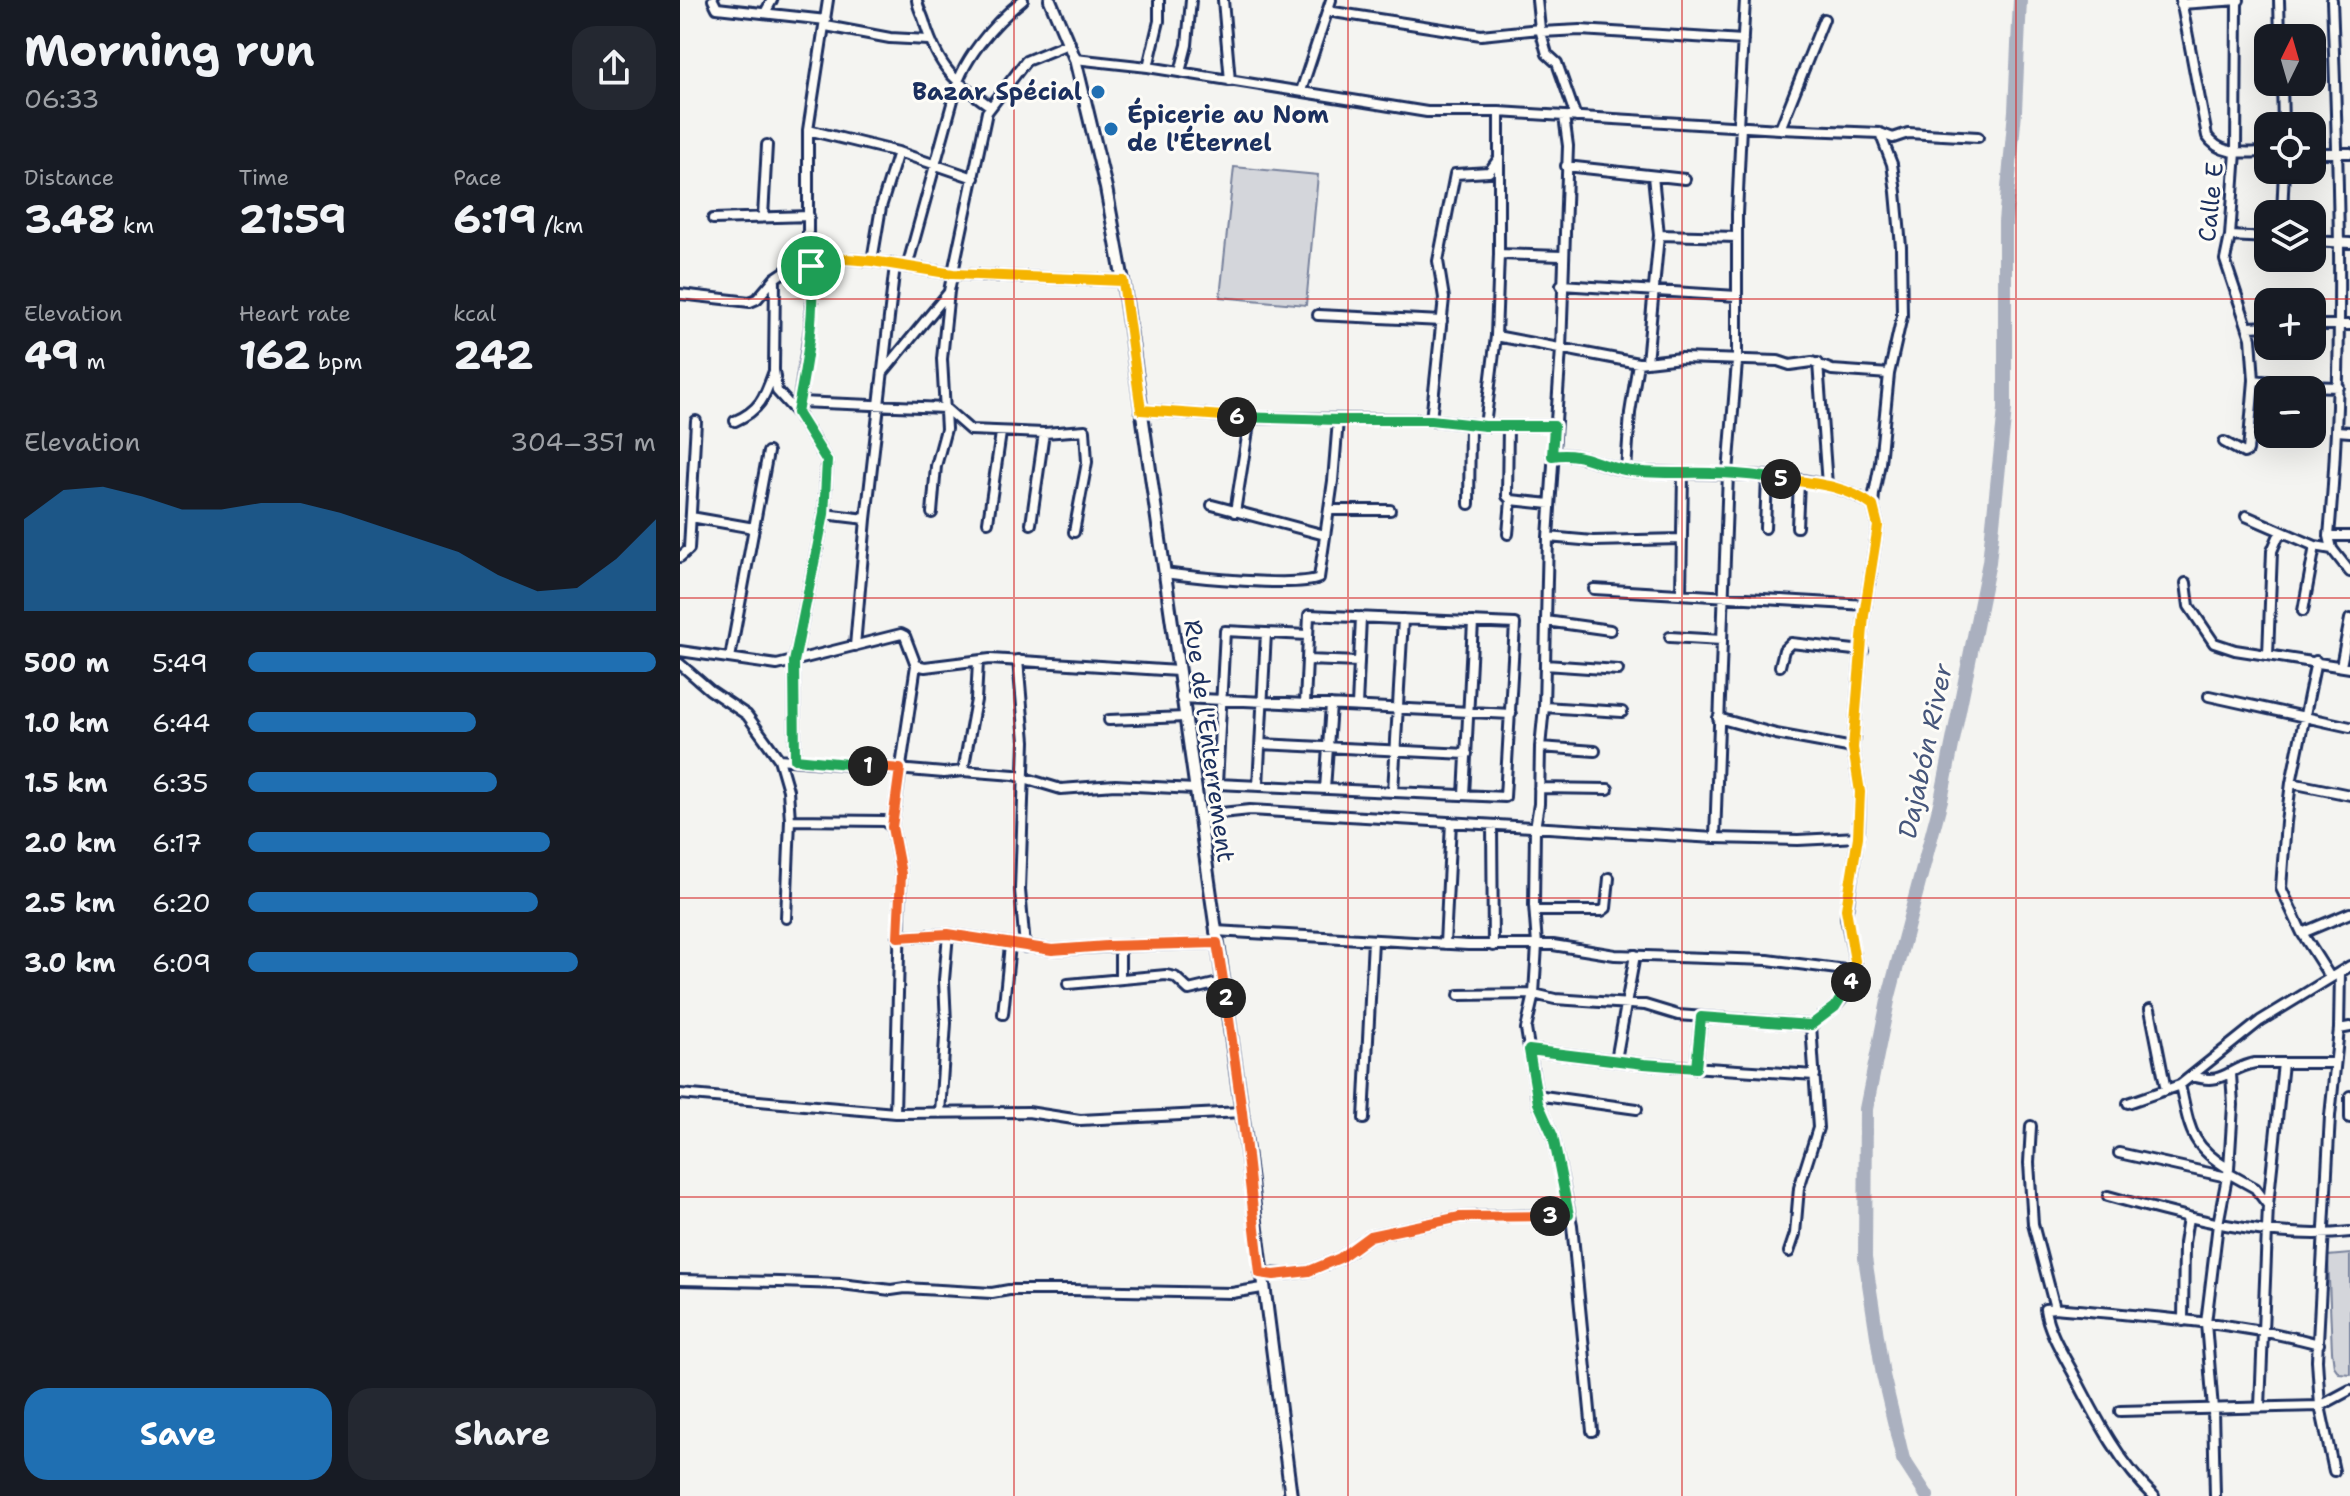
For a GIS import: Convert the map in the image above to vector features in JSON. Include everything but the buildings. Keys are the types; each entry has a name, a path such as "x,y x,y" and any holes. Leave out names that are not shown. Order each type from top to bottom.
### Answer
{"street":[{"path":"713,0 717,8 826,23 890,38 928,40"},
{"path":"765,13 772,0"},
{"path":"797,413 813,285 808,256 808,130 828,0"},
{"path":"917,0 928,40 956,82 990,106"},
{"path":"907,267 956,82 992,27 1023,0"},
{"name":"Rue de l'Enterrement","path":"1050,0 1075,59 1106,188 1123,281 1242,1112 1260,1273 1291,1496"},
{"path":"1148,67 1159,21 1159,0"},
{"path":"1180,72 1187,45 1191,0"},
{"path":"1223,0 1230,81"},
{"path":"1301,91 1331,0"},
{"path":"1537,0 1540,30 1547,54 1557,63 1576,117"},
{"path":"1715,838 1728,473 1737,362 1737,237 1745,0"},
{"path":"2238,0 2181,2 2207,136 2216,147 2254,152"},
{"name":"Calle E","path":"2224,442 2244,453 2248,451 2254,380 2249,327 2225,260 2230,236 2236,152 2238,0"},
{"path":"2279,0 2280,24"},
{"path":"2332,0 2340,242 2339,387 2329,536 2332,549 2350,572"},
{"path":"1327,11 1481,35 1580,30 1743,40"},
{"path":"1780,129 1824,19"},
{"path":"932,513 936,466 946,429 942,359 949,291 982,131 990,106 1026,61 1070,43"},
{"path":"1075,59 1148,67 1427,112 1499,112 1880,133 1893,138 1908,133 1978,137"},
{"path":"1485,426 1496,336 1499,112"},
{"path":"1564,116 1568,146 1561,349 1552,456 1544,707 1535,828 1537,945 1534,994 1526,1029 1536,1095 1541,1114 1553,1136 1569,1215 1592,1431"},
{"path":"808,130 898,152 974,178"},
{"path":"1459,995 1534,994 1555,999 1645,1005 1678,1015 1811,1025 1835,1007 1850,984 1855,961 1846,909 1858,837 1860,792 1853,748 1866,605 1878,526 1873,506 1889,374 1902,316 1901,247 1892,164 1880,133"},
{"path":"763,217 767,145"},
{"path":"872,261 881,207 898,152"},
{"path":"2326,154 2350,153"},
{"path":"1431,420 1444,298 1438,261 1455,174 1489,172 1499,158"},
{"path":"1566,166 1685,179"},
{"path":"1626,470 1630,413 1654,290 1659,235 1653,176"},
{"path":"713,219 809,216"},
{"path":"1659,235 1737,237"},
{"path":"2230,236 2254,237"},
{"path":"2326,242 2350,243"},
{"path":"1499,254 1562,256"},
{"path":"680,294 750,302 757,299 775,278 808,256 872,261 953,274 1123,281"},
{"path":"855,646 895,265"},
{"path":"775,278 774,370 777,391 797,413 827,461 824,514 794,662 795,759"},
{"path":"1561,285 1737,296"},
{"path":"884,372 949,291"},
{"path":"1318,315 1442,321"},
{"path":"2326,324 2350,325"},
{"path":"2249,327 2254,327"},
{"path":"1496,336 1642,362 1681,358 1778,361 1790,365 1818,363 1832,370 1889,374"},
{"path":"1818,363 1827,485"},
{"path":"735,421 753,412 765,395 774,370"},
{"path":"2326,387 2339,387"},
{"path":"799,402 945,408 970,430 1001,433 1085,430 1087,462 1074,532"},
{"path":"1141,410 1250,418 1431,420 1485,426 1554,426"},
{"path":"1235,512 1250,418"},
{"path":"1164,573 1199,578 1310,582 1319,578 1338,420"},
{"path":"680,557 689,549 696,421"},
{"path":"1469,504 1470,424"},
{"path":"1508,426 1507,496 1511,500 1550,504"},
{"path":"2337,431 2350,432"},
{"path":"988,522 1001,433"},
{"path":"1031,524 1044,433"},
{"path":"730,658 768,452"},
{"path":"1552,456 1567,453 1585,456 1626,470 1728,473 1827,485 1855,494 1873,506"},
{"path":"1681,593 1683,474"},
{"path":"1765,528 1767,477"},
{"path":"1797,527 1799,482"},
{"path":"1508,534 1511,500"},
{"path":"1212,505 1325,535"},
{"path":"680,510 692,516 754,528"},
{"path":"1329,510 1390,510"},
{"path":"824,514 866,519"},
{"path":"2246,516 2315,546 2332,549"},
{"path":"2268,655 2272,551 2278,537 2284,533"},
{"path":"2329,536 2350,536"},
{"path":"1548,537 1593,541 1682,539"},
{"path":"2303,611 2315,546"},
{"path":"2186,583 2189,606 2214,643 2235,650 2345,667 2350,619"},
{"path":"1594,589 1866,605"},
{"path":"1305,704 1309,615 1515,624 1505,797 1217,784 1225,631 1308,635"},
{"path":"1357,706 1361,617"},
{"path":"1393,792 1403,619"},
{"path":"1546,621 1610,630"},
{"path":"1464,795 1473,622"},
{"path":"1258,786 1266,633"},
{"path":"680,651 777,665 901,634 905,636 916,665 892,827 901,874 895,1113"},
{"path":"1670,637 1722,640"},
{"path":"1780,666 1784,650 1791,643 1863,651"},
{"path":"916,665 925,667 1018,660 1178,671"},
{"path":"1018,660 1026,778 1020,876 1025,947"},
{"path":"1307,660 1359,662"},
{"path":"2316,661 2291,783 2281,888 2302,933 2330,977"},
{"path":"963,771 976,700 978,662"},
{"path":"680,664 718,696 747,715 779,759 788,790 790,820 786,918"},
{"path":"1545,665 1618,670"},
{"path":"2209,696 2350,727"},
{"path":"1181,698 1511,714"},
{"path":"1325,789 1331,705"},
{"path":"1544,707 1622,712"},
{"path":"1109,720 1185,717"},
{"path":"1718,718 1776,734 1853,748"},
{"path":"1261,744 1467,754"},
{"path":"1540,747 1595,751"},
{"path":"779,759 944,773 963,771 1014,775 1061,789 1115,785 1195,789"},
{"path":"2291,783 2350,795"},
{"path":"1539,788 1608,789"},
{"path":"1200,820 1221,813 1250,810 1715,838 1798,840 1858,837"},
{"path":"790,820 884,821 892,827"},
{"path":"1445,944 1451,822"},
{"path":"1492,825 1493,946"},
{"path":"1535,911 1602,911 1608,903 1609,878"},
{"path":"2302,933 2350,913"},
{"path":"1215,931 1445,944 1537,945 1635,955 1768,960 1853,971"},
{"path":"940,1113 948,934"},
{"path":"898,937 969,935 1010,945 1052,950 1217,943"},
{"path":"1364,1119 1373,940"},
{"path":"1003,1014 1010,945"},
{"path":"1117,946 1120,952 1120,979"},
{"path":"1616,1060 1635,955"},
{"path":"2128,1103 2180,1085 2260,1021 2350,966"},
{"path":"2334,1471 2320,1406 2319,1344 2340,972"},
{"path":"1068,984 1166,975 1175,977 1189,990 1223,982"},
{"path":"2150,1009 2166,1090"},
{"path":"1696,1068 1701,1017"},
{"path":"1789,1252 1795,1234 1799,1188 1818,1128 1811,1025"},
{"path":"2339,1029 2350,1027"},
{"path":"1529,1050 1696,1068 1815,1075"},
{"path":"2260,1407 2268,1205 2283,1063"},
{"path":"2192,1076 2218,1080 2244,1065 2334,1063"},
{"path":"2215,1496 2213,1409 2206,1323 2218,1224 2228,1173 2233,1105 2231,1074"},
{"path":"2180,1085 2196,1143 2228,1173 2255,1188 2268,1205"},
{"path":"680,1094 895,1113 1028,1112 1080,1120 1242,1112"},
{"path":"1536,1095 1637,1109"},
{"path":"2350,1096 2350,1118"},
{"path":"2031,1126 2029,1163 2033,1224 2055,1308"},
{"path":"2119,1153 2228,1173"},
{"path":"2108,1196 2218,1224 2323,1235 2350,1232"},
{"path":"1260,1273 1274,1275 1309,1271 1340,1258 1370,1236 1460,1217 1569,1215"},
{"path":"2183,1321 2184,1243 2188,1218"},
{"path":"680,1280 825,1283 891,1290 905,1288 992,1293 1009,1290 1232,1293 1262,1288"},
{"path":"2154,1496 2126,1465 2095,1414 2062,1353 2044,1312 2047,1308 2206,1323 2265,1331 2319,1344"},
{"path":"2120,1411 2320,1406 2350,1390"}],"shaded area":[{"path":"1234,167 1318,175 1306,305 1220,297"},
{"path":"2350,1254 2350,1374 2339,1373 2334,1366 2328,1256"}],"waterway":[{"name":"Dajabón River","path":"1927,1496 1903,1459 1883,1375 1865,1258 1866,1109 1889,996 1941,800 1989,562 2005,409 2005,222 2015,111 2020,0"}],"place":[{"name":"Bazar Spécial","path":"1098,92"},
{"name":"Épicerie au Nom de l'Éternel","path":"1111,129"}],"route":[{"path":"808,256 872,261 953,274 1123,281 1141,410 1250,418 1431,420 1485,426 1554,426 1552,456 1567,453 1585,456 1626,470 1728,473 1827,485 1864,499 1873,506 1878,526 1864,615 1853,748 1860,792 1858,837 1846,917 1855,961 1844,996 1811,1025 1701,1017 1696,1068 1529,1050 1534,1068 1534,1087 1541,1114 1553,1136 1569,1215 1460,1217 1370,1236 1340,1258 1309,1271 1274,1275 1260,1273 1242,1112 1217,943 1052,950 1010,945 969,935 898,937 901,874 892,827 900,769 795,759 794,662 824,514 827,461 797,413 810,328 811,266 808,256"}]}
